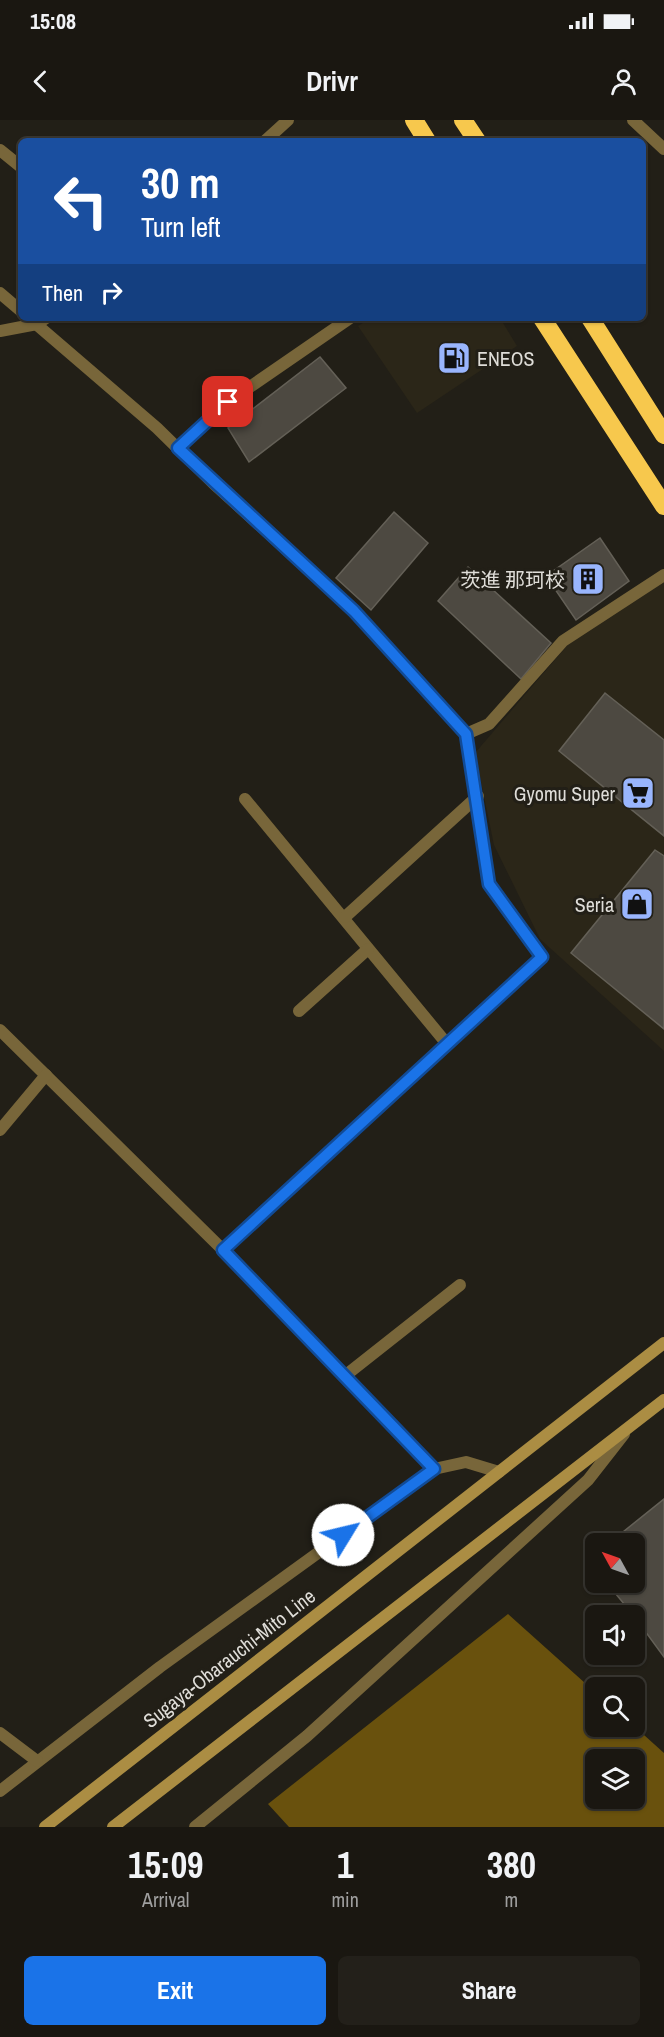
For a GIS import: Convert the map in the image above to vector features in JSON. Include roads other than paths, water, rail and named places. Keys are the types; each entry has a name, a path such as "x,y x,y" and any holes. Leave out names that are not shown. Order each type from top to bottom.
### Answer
{"highway":[{"path":"414,120 426,138"},
{"path":"464,120 475,138"},
{"path":"544,321 664,506"},
{"path":"592,321 664,435"}],"main road":[{"name":"Sugaya-Obarauchi-Mito Line","path":"45,1827 664,1343"},
{"path":"113,1827 664,1400"}],"street":[{"path":"268,138 288,120"},
{"path":"633,120 642,138"},
{"path":"646,140 664,149"},
{"path":"0,150 18,165"},
{"path":"0,293 18,308"},
{"path":"0,331 34,321"},
{"path":"38,321 354,611 466,734 478,796 489,884 542,957 223,1250"},
{"path":"178,448 228,402 346,321"},
{"path":"466,734 489,724 563,641 664,574"},
{"path":"345,917 478,796"},
{"path":"244,799 345,917 368,949 447,1044"},
{"path":"299,1011 368,949"},
{"path":"0,1030 223,1250 434,1469"},
{"path":"0,1130 46,1075"},
{"path":"346,1376 460,1285"},
{"path":"195,1827 307,1736 588,1480 633,1424"},
{"path":"0,1791 160,1667 434,1469 466,1462 500,1472"},
{"path":"0,1733 37,1761"}],"place":[{"name":"ENEOS","path":"454,358"},
{"name":"茨進 那珂校","path":"588,579"},
{"name":"Gyomu Super","path":"638,793"},
{"name":"Seria","path":"637,904"}]}
